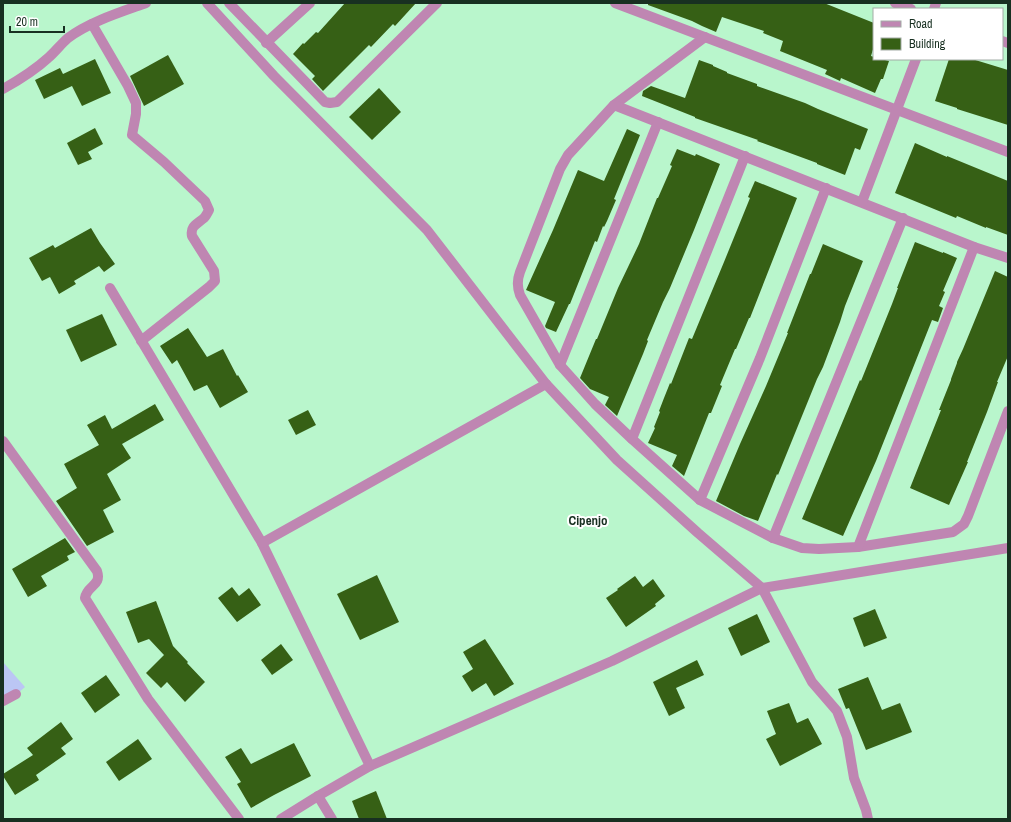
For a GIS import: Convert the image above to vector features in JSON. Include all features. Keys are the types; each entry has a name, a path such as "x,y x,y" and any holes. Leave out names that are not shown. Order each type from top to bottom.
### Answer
{"street":[{"path":"3,89 16,82 48,58 67,39 92,24 146,3"},
{"path":"207,3 274,76 427,230 546,384 617,460 762,588 812,682 837,711 847,737 854,778 868,819"},
{"path":"229,3 266,43 325,102 330,103 337,102 437,3"},
{"path":"266,43 310,3"},
{"path":"615,3 1008,152"},
{"path":"895,3 908,8"},
{"path":"92,24 128,86 136,103 137,108 132,135 205,200 210,210 194,225 191,231 192,236 214,271 215,280 210,287 141,341"},
{"path":"705,37 614,104 568,155 560,170 518,277 517,286 520,295 560,365 595,404 700,500 773,538 802,548 819,549 858,547 953,532 964,524 1008,411"},
{"path":"862,202 916,60"},
{"path":"614,104 974,247 1008,258"},
{"path":"560,365 658,122"},
{"path":"632,439 745,156"},
{"path":"700,500 760,358 826,188"},
{"path":"773,538 903,218"},
{"path":"858,547 974,247"},
{"path":"110,288 262,543 370,766"},
{"path":"262,543 546,384"},
{"path":"3,441 97,570 99,577 98,580 85,594 85,598 96,616 148,699 239,819"},
{"path":"281,819 370,766 612,661 762,588 1008,548"},
{"path":"3,701 16,694"},
{"path":"318,796 332,819"}],"shaded area":[{"path":"3,662 25,687 3,706"}],"building":[{"path":"345,3 416,3 395,26 393,24 371,47 369,45 323,91 312,79 315,76 293,54 316,32 318,33"},
{"path":"648,3 824,3 873,23 873,49 871,56 873,57 873,60 889,61 883,79 881,79 875,93 841,78 840,81 825,74 827,70 780,51 783,41 763,33 764,31 722,17 716,32 692,21 648,5"},
{"path":"168,55 184,84 144,106 130,76"},
{"path":"95,59 111,93 82,106 72,86 44,99 35,80 60,68 63,74"},
{"path":"699,60 713,65 727,73 757,84 757,86 805,103 868,129 860,150 855,148 845,175 757,141 758,140 695,118 642,96 643,91 651,86 685,98"},
{"path":"949,60 975,60 1008,70 1008,125 935,101"},
{"path":"379,88 401,112 372,140 349,117"},
{"path":"95,128 103,144 88,152 92,159 78,165 67,143"},
{"path":"627,129 640,135 614,199 616,200 597,242 595,241 570,304 556,332 546,328 545,326 555,302 526,290 578,170 604,181"},
{"path":"915,143 1008,181 1008,235 957,216 956,218 895,193"},
{"path":"677,149 695,156 696,154 720,164 617,416 605,405 609,397 590,389 580,378 618,288 639,244 657,198 672,166 670,165"},
{"path":"755,181 797,198 750,318 735,349 720,385 722,386 711,413 709,413 684,476 672,466 677,455 648,443 655,428 654,427 660,412 659,411 670,383 671,384 689,338 692,339 750,198 748,197"},
{"path":"91,228 115,264 104,272 99,266 74,281 76,284 59,294 50,277 42,281 29,258 53,245 55,248"},
{"path":"915,242 957,258 943,291 945,292 939,306 943,308 938,322 932,320 876,461 843,536 802,519 860,380 861,381"},
{"path":"823,244 863,261 823,367 758,521 744,516 716,501 766,386"},
{"path":"995,271 1008,277 1008,356 968,462 949,505 910,488 941,410 939,410 957,362"},
{"path":"102,314 117,345 81,362 66,330"},
{"path":"188,328 207,357 223,349 237,376 238,375 248,392 220,408 207,385 194,391 177,360 172,364 160,346"},
{"path":"155,404 164,420 122,444 131,458 107,474 121,500 103,510 114,532 87,546 56,501 77,488 64,464 99,445 87,425 105,415 112,429"},
{"path":"308,410 316,425 296,435 288,420"},
{"path":"65,538 75,552 67,556 69,560 41,576 47,586 28,597 12,569"},
{"path":"377,575 399,622 360,640 337,594"},
{"path":"635,576 643,587 653,579 665,596 655,604 656,606 626,627 606,598"},
{"path":"232,587 239,596 249,588 261,605 237,622 218,598"},
{"path":"156,601 173,646 205,682 185,702 167,682 161,688 146,673 164,655 149,639 138,643 126,612"},
{"path":"875,609 887,638 864,647 853,618"},
{"path":"757,614 770,642 741,656 728,628"},
{"path":"485,639 514,684 494,696 486,683 472,692 462,676 473,669 463,652"},
{"path":"281,644 293,660 272,675 261,660"},
{"path":"697,660 704,675 676,688 685,708 669,716 653,682"},
{"path":"106,675 120,695 95,713 81,693"},
{"path":"868,677 882,710 900,703 912,732 866,750 849,708 846,709 838,689"},
{"path":"789,703 797,723 808,718 822,744 780,766 766,739 776,734 767,711"},
{"path":"61,722 73,739 61,748 66,754 36,775 39,780 15,795 3,774 33,755 27,748"},
{"path":"138,739 152,759 119,781 106,762"},
{"path":"294,743 311,776 251,808 237,784 241,782 225,757 241,748 251,764"},
{"path":"376,791 387,819 359,819 352,801"}],"district":[{"name":"Cipenjo","path":"588,520"}]}
